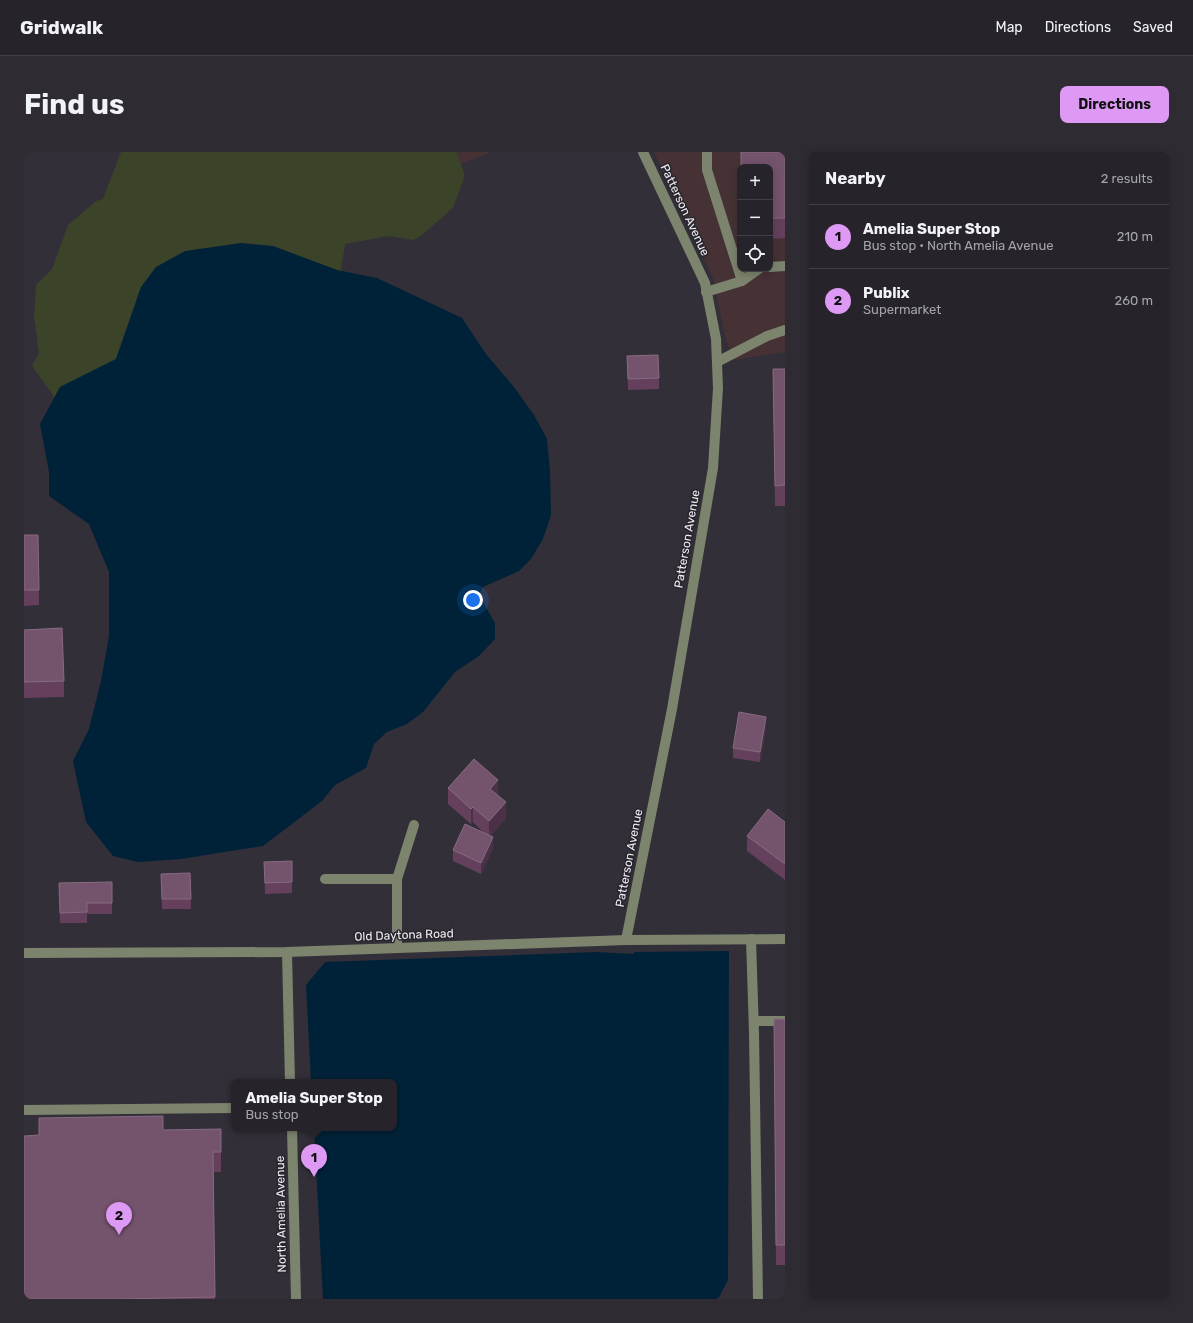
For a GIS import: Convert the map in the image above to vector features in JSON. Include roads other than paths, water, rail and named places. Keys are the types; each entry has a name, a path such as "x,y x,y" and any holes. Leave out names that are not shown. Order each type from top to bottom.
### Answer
{"street":[{"name":"Patterson Avenue","path":"626,940 672,709 712,468 718,388 716,339 704,283 643,152"},
{"path":"707,152 707,170 742,281"},
{"path":"773,266 785,266"},
{"path":"706,292 742,281 755,272"},
{"path":"717,362 767,336 785,330"},
{"path":"397,948 397,879 414,825"},
{"path":"324,879 397,879"},
{"path":"750,939 754,1022 758,1299"},
{"name":"Old Daytona Road","path":"24,953 287,952 626,940 785,939"},
{"path":"287,952 290,1079"},
{"path":"754,1022 785,1021"},
{"path":"24,1110 231,1108"},
{"name":"North Amelia Avenue","path":"292,1131 296,1299"}],"water":[{"path":"241,243 273,246 337,270 377,278 462,318 486,354 514,387 534,415 547,439 550,471 551,515 543,539 531,559 519,571 483,587 479,595 495,623 495,639 479,656 455,672 423,712 407,724 387,732 374,744 366,768 335,785 322,801 263,846 181,859 138,862 113,856 86,822 73,761 89,729 101,681 109,636 109,572 89,524 49,496 49,472 40,424 60,387 116,359 141,287 156,267 185,251"},
{"path":"729,951 728,1280 719,1297 716,1299 323,1299 314,1131 397,1131 397,1079 311,1079 306,985 325,962 596,952 634,954 634,952"}],"place":[{"name":"Amelia Super Stop","path":"314,1177"},
{"name":"Publix","path":"119,1235"}]}
